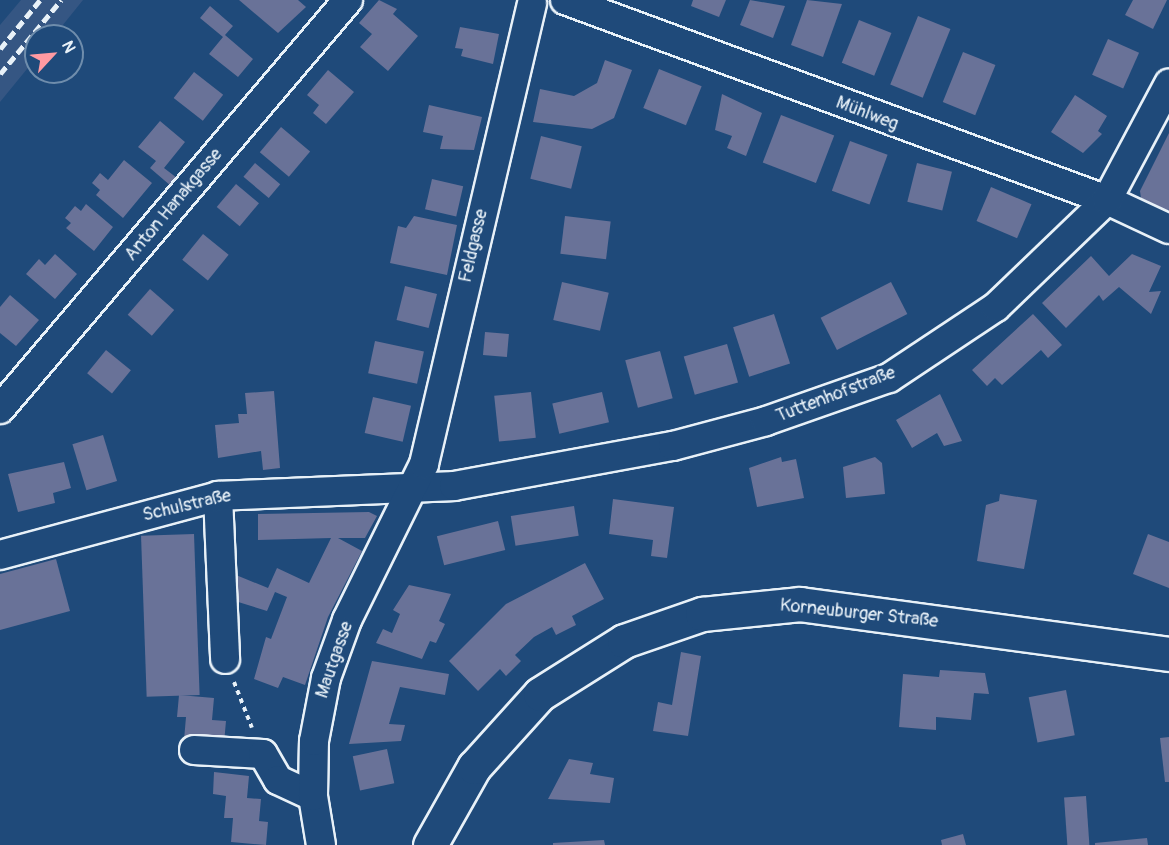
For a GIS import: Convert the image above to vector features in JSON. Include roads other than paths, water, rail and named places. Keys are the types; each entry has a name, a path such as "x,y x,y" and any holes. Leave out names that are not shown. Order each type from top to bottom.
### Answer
{"main road":[{"name":"Korneuburger Straße","path":"430,845 474,767 540,694 624,641 702,614 809,605 1169,654"}],"street":[{"name":"Anton Hanakgasse","path":"0,409 348,0"},
{"name":"Mühlweg","path":"565,0 1107,200 1169,229"},
{"name":"Feldgasse","path":"414,488 540,1"},
{"name":"Tuttenhofstraße","path":"414,488 486,481 674,446 766,421 889,378 996,307 1107,200 1169,84"},
{"name":"Schulstraße","path":"0,555 218,496 414,488"},
{"name":"Mautgasse","path":"321,845 313,796 314,741 332,659 414,488"},
{"path":"218,496 225,659"},
{"path":"194,750 263,754 278,780 313,796"}],"railway":[{"path":"0,49 40,0"},
{"path":"0,74 61,0"}]}
